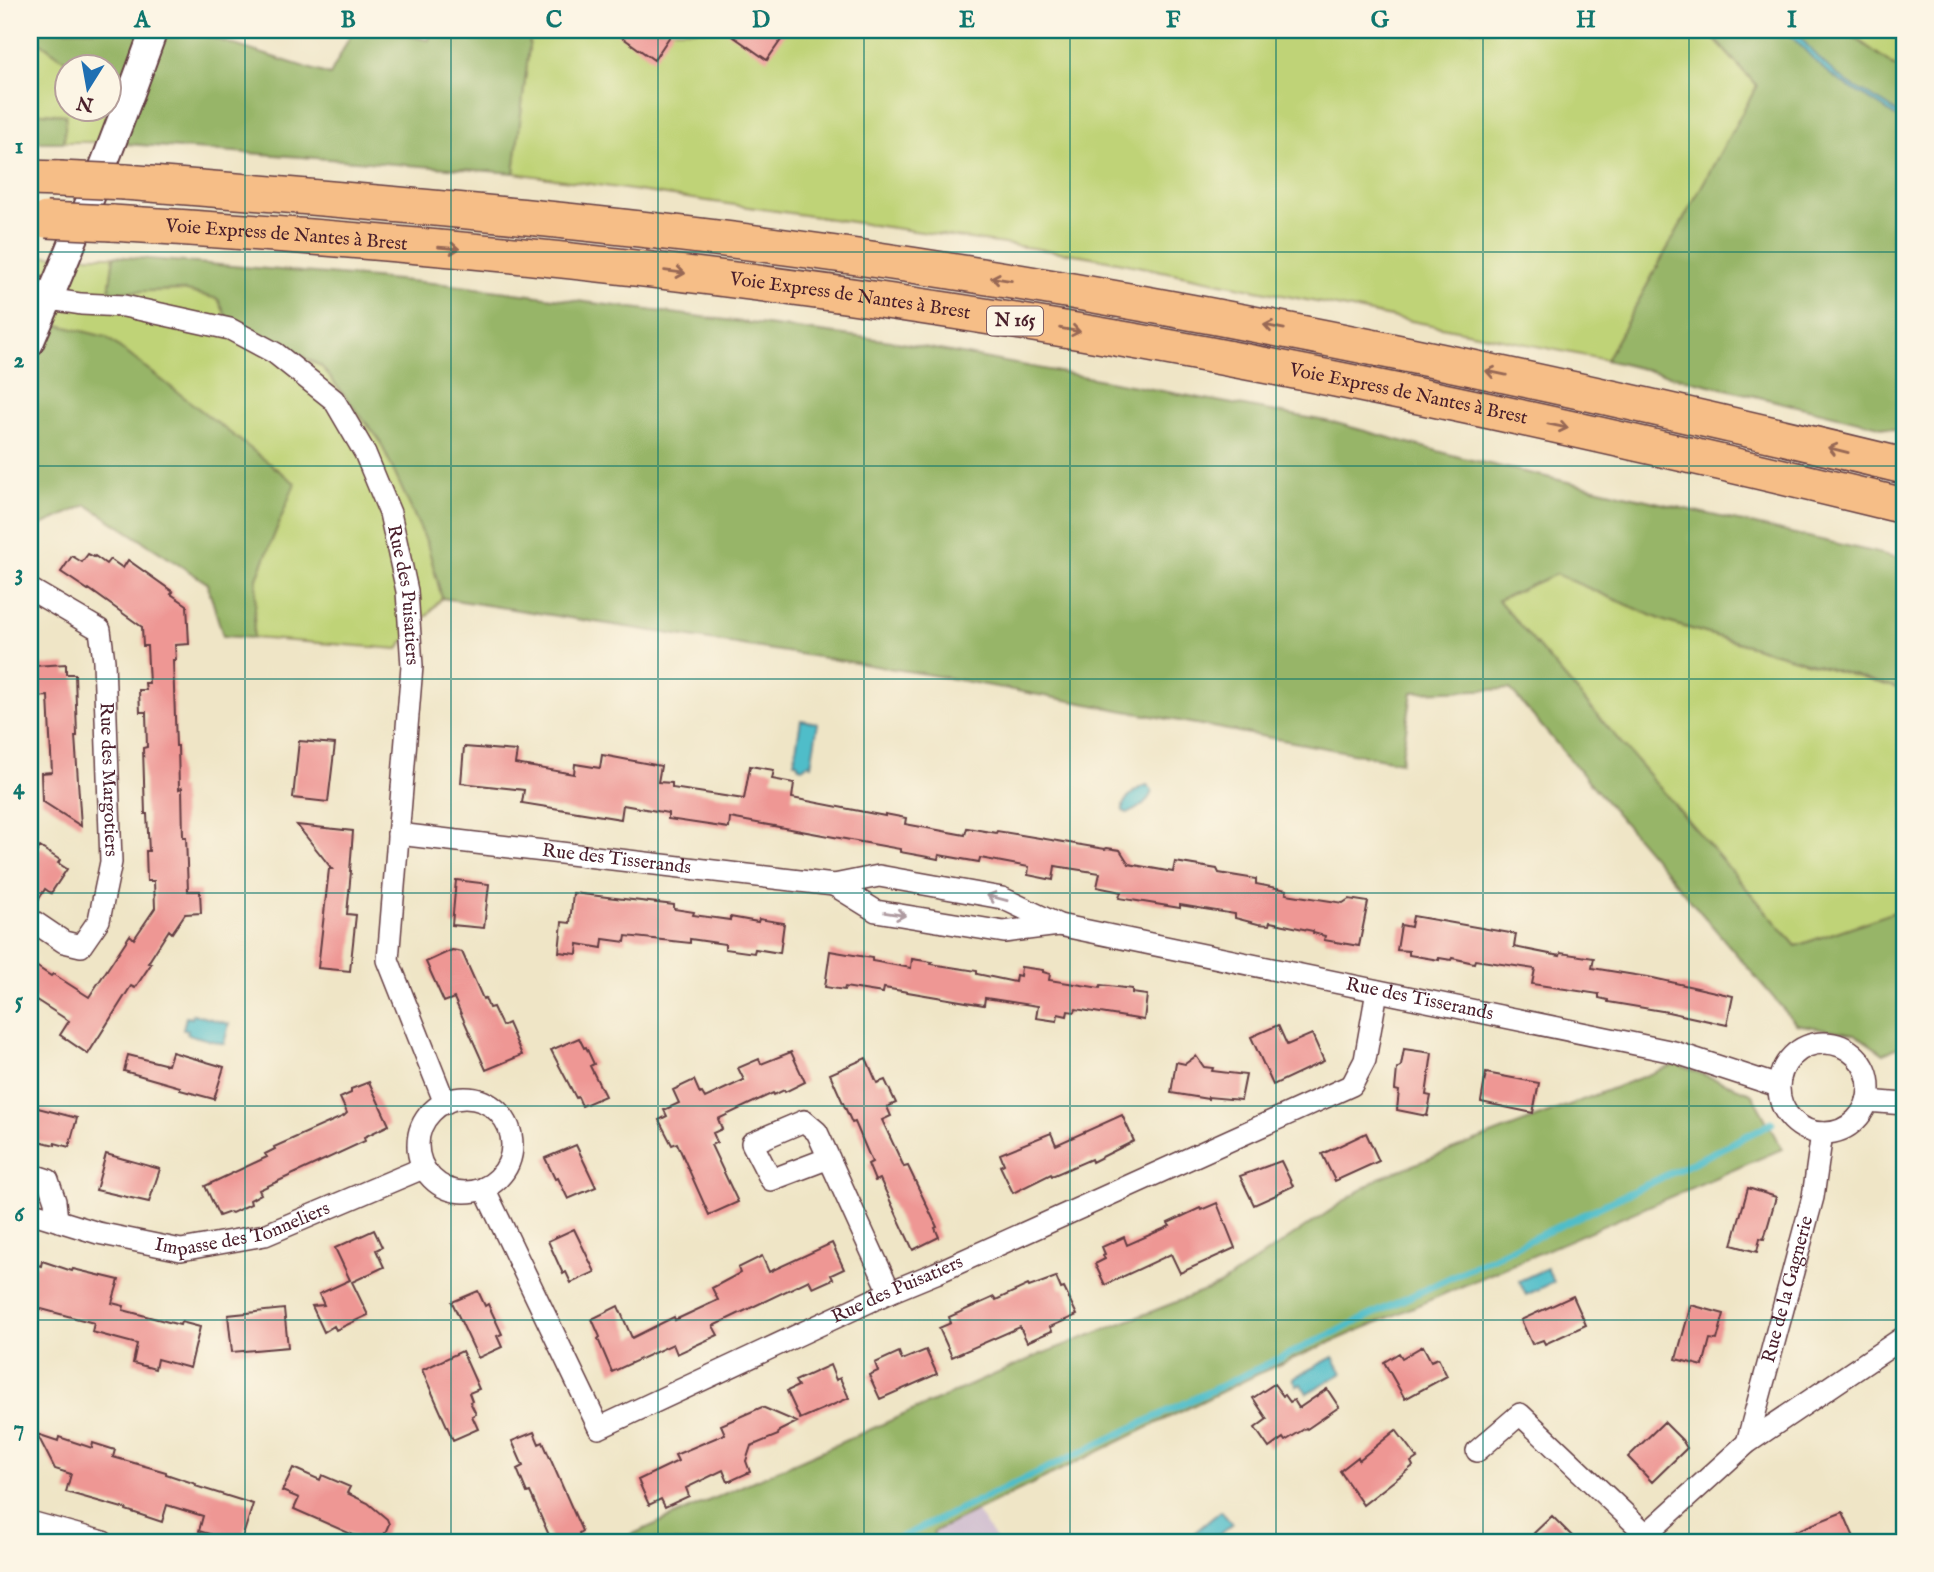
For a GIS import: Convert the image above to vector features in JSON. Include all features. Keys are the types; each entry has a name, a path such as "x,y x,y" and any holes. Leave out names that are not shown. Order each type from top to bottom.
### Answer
{"highway":[{"name":"Voie Express de Nantes à Brest","path":"44,179 125,182 545,218 914,265 1049,286 1277,328 1547,384 1904,466"},
{"name":"Voie Express de Nantes à Brest","path":"38,220 299,235 540,256 982,315 1207,354 1464,405 1904,506"}],"street":[{"path":"30,344 122,120 155,30"},
{"name":"Rue des Puisatiers","path":"50,299 80,304 124,306 230,329 275,353 334,400 365,453 390,513 407,591 412,666 388,960 445,1103"},
{"name":"Rue des Margotiers","path":"30,589 100,630 104,661 111,862 99,920 81,946 64,942 30,919"},
{"name":"Rue des Tisserands","path":"398,834 834,885 879,876 1002,898 1059,925 1674,1052 1778,1086"},
{"name":"Rue des Tisserands","path":"834,885 876,911 1004,932 1059,925"},
{"name":"Rue des Puisatiers","path":"484,1188 599,1428 890,1292 1352,1085 1365,1060 1377,991"},
{"path":"1835,1044 1858,1058 1866,1071 1869,1086 1867,1101 1862,1112 1845,1128 1822,1133 1805,1129 1787,1114 1780,1100 1778,1086 1781,1073 1787,1061 1808,1045 1835,1044"},
{"path":"474,1099 488,1104 508,1126 512,1140 506,1169 484,1188 470,1192 443,1187 423,1168 418,1153 418,1138 432,1111 445,1103 474,1099"},
{"path":"1867,1101 1904,1104"},
{"name":"Rue de la Gagnerie","path":"1747,1443 1813,1197 1822,1133"},
{"path":"829,1158 890,1292"},
{"name":"Impasse des Tonneliers","path":"30,1212 97,1233 181,1251 265,1235 423,1168"},
{"path":"30,1174 48,1180 55,1201 57,1220"},
{"path":"1477,1451 1520,1414 1642,1538 1747,1443 1904,1337"},
{"path":"30,1522 103,1542"}],"shaded area":[{"path":"966,1495 997,1542 863,1542"}],"green space":[{"path":"30,30 187,30 330,75 353,30 380,30 429,40 431,30 531,30 514,173 100,142 106,122 122,122 122,52 54,52 30,35"},
{"path":"531,30 1706,30 1757,86 1606,360 1087,256 514,173"},
{"path":"1706,30 1844,30 1904,73 1904,432 1606,360 1757,86"},
{"path":"1844,30 1904,30 1904,73"},
{"path":"30,35 54,52 52,114 30,112"},
{"path":"30,112 52,114 52,122 65,122 64,142 30,142"},
{"path":"65,122 106,122 100,142 64,142"},
{"path":"30,256 114,256 109,292 183,290 218,299 228,318 321,366 379,439 427,543 442,598 398,649 253,638 257,578 295,483 30,318"},
{"path":"114,256 444,284 891,341 1336,423 1463,458 1904,559 1904,690 1667,622 1556,574 1498,600 1796,946 1895,912 1904,895 1904,1044 1884,1054 1855,1034 1796,1024 1510,689 1412,692 1401,762 926,674 442,598 427,543 379,439 321,366 227,318 218,299 183,290 109,292"},
{"path":"30,318 106,337 295,483 257,578 253,638 223,636 207,583 87,505 30,530"},
{"path":"1556,574 1667,622 1904,690 1904,895 1895,912 1796,946 1497,599"},
{"path":"1676,1064 1751,1093 1782,1149 1264,1371 933,1532 937,1542 615,1542 1039,1355 1218,1286 1379,1178"}],"water":[{"path":"1782,30 1797,33 1814,54 1834,72 1884,103 1904,118 1904,123 1835,78"},
{"path":"801,720 818,723 811,765 802,768 794,762"},
{"path":"1147,785 1152,790 1146,801 1131,812 1123,811 1130,795"},
{"path":"193,1014 229,1024 224,1044 187,1034 188,1030 183,1029 186,1017 192,1018"},
{"path":"1547,1268 1554,1282 1526,1295 1519,1281"},
{"path":"1333,1357 1342,1373 1307,1393 1301,1384 1297,1386 1293,1378"},
{"path":"1221,1511 1232,1524 1210,1542 1204,1542 1195,1532"}],"building":[{"path":"612,30 674,30 654,60"},
{"path":"724,30 788,30 767,60"},
{"path":"88,554 106,564 110,559 123,568 128,560 187,605 189,644 175,645 176,660 173,660 176,746 179,789 182,788 188,891 200,891 201,913 185,914 172,933 169,930 148,963 151,964 135,988 131,986 88,1054 60,1035 69,1021 30,996 30,962 89,997 130,935 134,939 155,908 154,881 147,881 146,851 149,851 143,748 147,747 146,712 140,712 139,690 146,690 145,683 149,683 147,646 143,646 142,627 61,572 72,556 82,562"},
{"path":"66,664 66,674 75,674 75,736 81,826 42,801 41,773 52,772 48,696 35,697 34,666"},
{"path":"299,741 335,744 328,802 293,798"},
{"path":"464,747 517,751 515,764 574,774 575,764 600,768 602,755 661,766 658,782 672,783 672,788 744,799 750,766 774,770 772,779 794,783 792,798 906,818 905,824 965,835 967,828 997,831 1120,850 1129,864 1173,872 1175,862 1256,879 1256,884 1287,890 1286,894 1343,903 1349,899 1368,902 1359,946 1324,940 1325,936 1313,931 1270,922 1269,925 1258,924 1235,918 1235,914 1119,898 1121,892 1097,887 1100,873 1055,866 1053,880 1028,875 1029,867 980,858 979,862 939,855 938,859 900,852 900,849 730,818 729,828 668,819 668,813 623,805 621,819 522,803 524,790 461,783"},
{"path":"297,825 353,831 347,914 356,915 350,971 318,968 329,869 332,869"},
{"path":"40,847 60,860 58,863 67,869 51,893 45,889 34,907 30,906 30,862"},
{"path":"456,880 489,884 484,928 452,925"},
{"path":"573,893 674,905 674,909 694,912 693,915 784,923 780,953 755,949 754,953 725,949 725,944 690,939 690,943 626,936 625,942 603,939 602,948 578,944 577,954 559,952 562,922 570,923"},
{"path":"1413,916 1516,934 1514,947 1560,956 1561,953 1594,958 1592,968 1733,996 1727,1025 1608,1002 1599,998 1599,994 1532,984 1535,969 1475,960 1474,963 1452,958 1439,960 1409,955 1409,951 1397,950 1401,925 1411,927"},
{"path":"452,950 462,952 483,999 485,998 489,1008 493,1007 502,1026 508,1023 522,1055 486,1070 454,998 444,1002 426,962"},
{"path":"830,951 911,968 912,959 932,962 931,964 977,971 977,974 1015,982 1016,975 1020,976 1021,967 1043,970 1050,974 1049,980 1100,988 1101,985 1132,989 1132,993 1147,995 1144,1020 1076,1009 1075,1012 1068,1011 1067,1016 1058,1014 1057,1021 1036,1018 1038,1006 985,998 984,1005 884,988 883,993 825,987"},
{"path":"1278,1025 1287,1045 1312,1034 1324,1061 1273,1085 1251,1037"},
{"path":"579,1038 594,1064 590,1066 605,1096 582,1106 551,1050"},
{"path":"1404,1049 1432,1053 1426,1095 1431,1096 1427,1116 1397,1110 1397,1069 1401,1066"},
{"path":"172,1052 224,1067 214,1099 124,1071 128,1055 168,1065"},
{"path":"791,1052 805,1082 785,1092 773,1093 718,1119 722,1129 713,1133 717,1142 711,1145 738,1202 709,1215 677,1143 672,1145 659,1120 667,1116 664,1110 679,1103 673,1090 694,1080 700,1094 705,1098 744,1080 738,1068 759,1059 761,1064"},
{"path":"1196,1056 1204,1067 1213,1068 1212,1071 1246,1075 1241,1100 1208,1099 1171,1093 1176,1062 1185,1064"},
{"path":"866,1058 877,1083 885,1080 896,1103 887,1107 891,1116 882,1120 937,1227 935,1228 939,1237 913,1250 880,1179 875,1181 868,1164 872,1162 830,1074"},
{"path":"1486,1073 1539,1083 1533,1113 1481,1102"},
{"path":"369,1082 389,1125 364,1137 365,1141 259,1190 261,1194 250,1200 251,1204 219,1216 205,1186 267,1157 265,1154 275,1149 274,1147 344,1116 347,1113 340,1098 351,1093 351,1089"},
{"path":"30,1106 77,1118 69,1147 30,1139"},
{"path":"1122,1115 1134,1141 1092,1162 1091,1159 1052,1176 1051,1174 1013,1193 1000,1166 1004,1164 1000,1154 1051,1133 1056,1145"},
{"path":"1366,1133 1379,1161 1335,1181 1322,1154"},
{"path":"576,1145 596,1187 568,1199 545,1158"},
{"path":"106,1154 160,1169 149,1202 96,1190"},
{"path":"1281,1161 1293,1186 1254,1205 1240,1176"},
{"path":"1748,1188 1776,1197 1764,1239 1760,1238 1757,1252 1732,1245"},
{"path":"1217,1203 1235,1248 1180,1273 1171,1254 1105,1285 1095,1264 1105,1259 1102,1247 1124,1237 1127,1245 1170,1226 1168,1223 1200,1208 1201,1210"},
{"path":"574,1229 595,1272 571,1283 566,1272 563,1274 548,1241"},
{"path":"374,1230 382,1247 376,1250 384,1267 352,1282 368,1315 336,1330 334,1326 324,1332 312,1306 324,1305 319,1294 350,1280 335,1248"},
{"path":"832,1243 844,1269 831,1275 833,1279 813,1288 809,1280 713,1326 718,1335 677,1354 673,1344 612,1372 592,1319 618,1306 632,1338 674,1317 675,1320 718,1300 712,1288 740,1273 738,1268 762,1256 769,1272"},
{"path":"42,1261 72,1271 73,1269 119,1280 112,1303 124,1306 123,1310 180,1325 181,1322 200,1327 190,1368 157,1359 155,1369 133,1363 137,1344 92,1332 94,1323 30,1306 30,1263 41,1266"},
{"path":"1056,1277 1077,1315 1050,1327 1052,1331 1027,1342 1020,1327 952,1357 939,1328 951,1323 949,1317 994,1297 996,1300 1028,1285 1029,1287"},
{"path":"478,1291 485,1306 488,1304 502,1334 497,1336 502,1347 478,1358 452,1302"},
{"path":"1573,1296 1586,1325 1545,1344 1543,1340 1532,1344 1521,1320"},
{"path":"1691,1305 1724,1314 1717,1340 1710,1339 1703,1366 1676,1359"},
{"path":"284,1309 288,1347 232,1352 228,1315"},
{"path":"1423,1346 1431,1361 1438,1358 1447,1376 1405,1399 1384,1362 1399,1353 1402,1358"},
{"path":"926,1350 937,1374 880,1399 869,1375 878,1371 875,1363 899,1352 902,1360"},
{"path":"462,1351 479,1389 469,1393 476,1414 472,1416 478,1429 453,1440 422,1370"},
{"path":"830,1365 836,1380 840,1378 849,1398 800,1419 787,1391 798,1386 795,1381"},
{"path":"1274,1384 1283,1396 1290,1402 1294,1400 1299,1408 1327,1389 1339,1407 1307,1429 1285,1441 1283,1438 1269,1448 1255,1428 1267,1419 1253,1398"},
{"path":"762,1407 797,1422 779,1431 778,1435 751,1446 746,1461 750,1472 728,1482 723,1470 686,1488 689,1496 665,1507 661,1499 649,1505 638,1480 678,1461 675,1455 725,1434 721,1425"},
{"path":"1664,1422 1687,1448 1652,1482 1628,1457"},
{"path":"1396,1430 1417,1458 1411,1462 1413,1466 1363,1505 1340,1471 1358,1457 1359,1460"},
{"path":"534,1432 539,1444 543,1442 582,1531 579,1533 583,1542 552,1542 530,1492 527,1493 517,1469 523,1466 512,1441"},
{"path":"37,1434 58,1441 59,1437 92,1448 93,1443 115,1450 113,1457 166,1472 196,1484 195,1486 253,1504 241,1542 199,1531 203,1516 167,1505 162,1522 66,1492 71,1474 55,1469"},
{"path":"293,1468 320,1480 322,1475 350,1487 347,1493 368,1503 387,1519 389,1524 381,1542 361,1536 360,1538 294,1509 299,1498 282,1491"},
{"path":"1843,1512 1856,1542 1771,1542 1771,1541"},
{"path":"1552,1516 1578,1542 1543,1542 1534,1533"}],"waterway":[{"path":"891,1542 1772,1123"}]}
